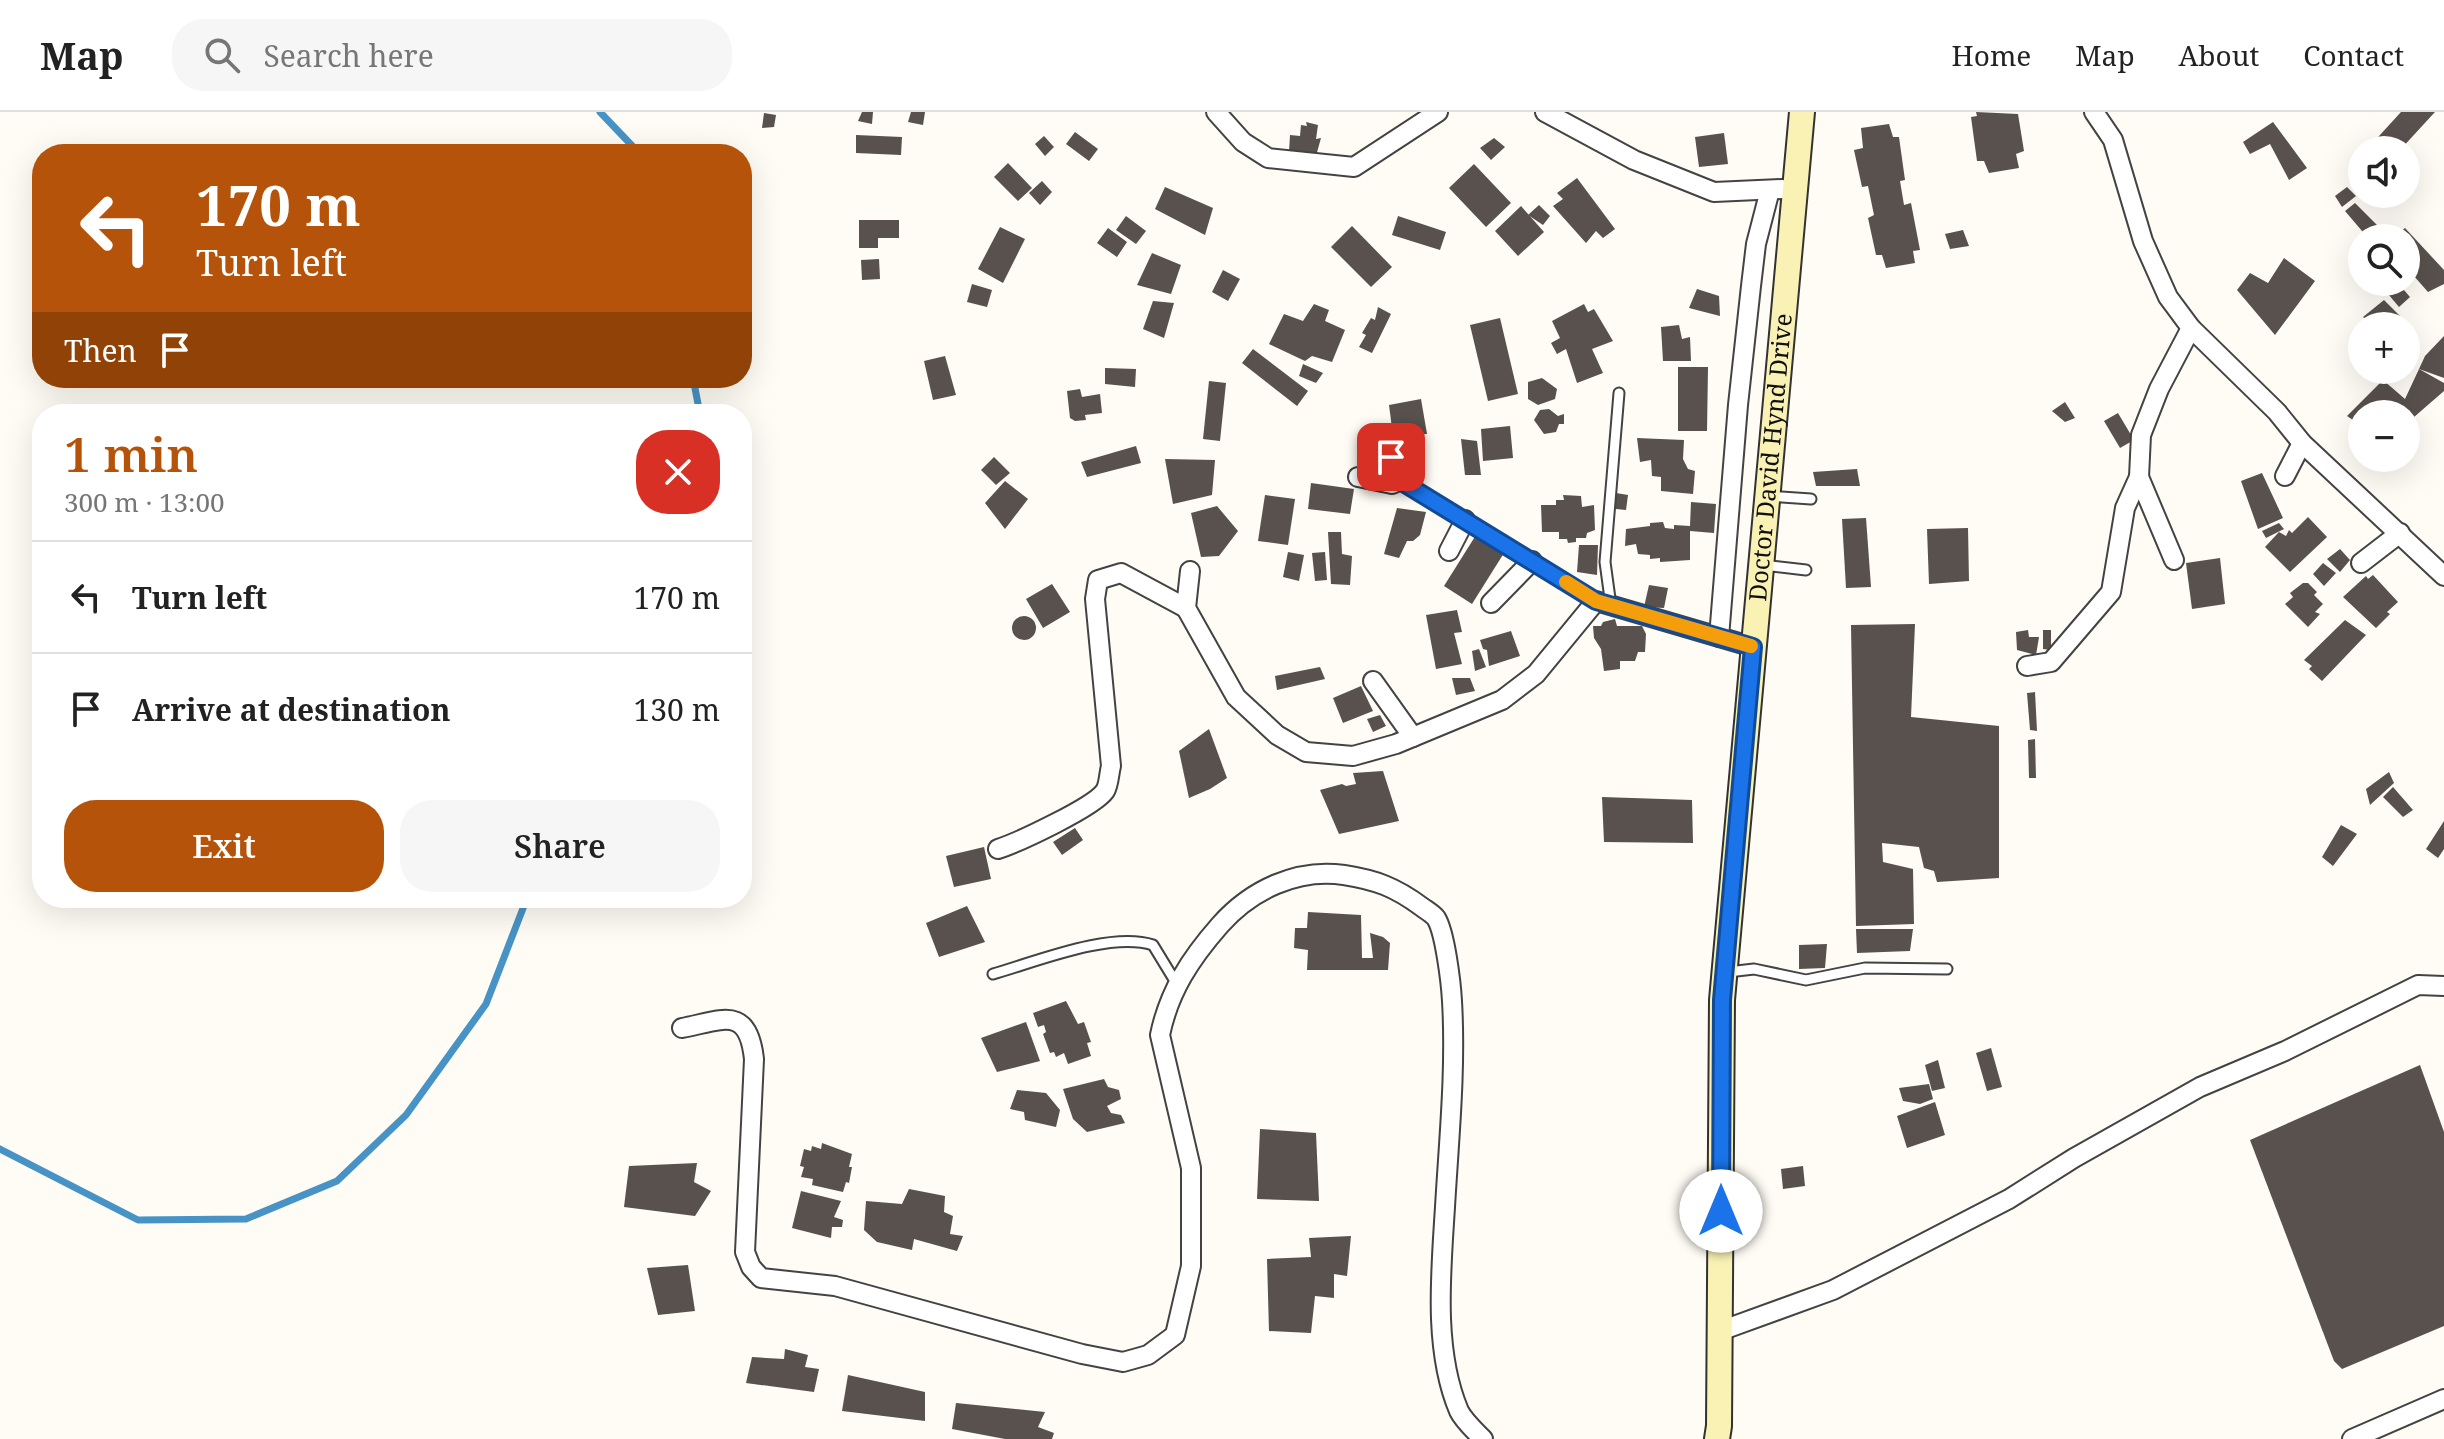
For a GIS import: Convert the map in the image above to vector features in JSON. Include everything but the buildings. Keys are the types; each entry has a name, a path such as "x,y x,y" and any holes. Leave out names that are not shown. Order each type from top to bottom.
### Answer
{"main road":[{"name":"Doctor David Hynd Drive","path":"1719,1435 1722,1000 1802,112"}],"street":[{"path":"1216,112 1243,142 1268,158 1354,167 1438,112"},
{"path":"1545,112 1596,135 1634,160 1714,192 1797,189"},
{"path":"2094,112 2113,140 2149,255 2168,297 2191,328 2277,412 2302,443 2442,571"},
{"path":"1719,637 1752,273 1770,190"},
{"path":"2027,666 2051,662 2111,592 2125,508 2139,477 2141,435 2159,389 2191,328"},
{"path":"2285,476 2302,443"},
{"path":"1390,501 1400,480 1391,457"},
{"path":"1358,477 1392,484 1400,480"},
{"path":"2139,477 2174,560"},
{"path":"1449,551 1465,520"},
{"path":"2361,563 2400,533"},
{"path":"1491,603 1532,561"},
{"path":"1186,608 1190,571"},
{"path":"998,849 1032,837 1106,790 1111,766 1095,599 1098,580 1121,573 1186,608 1236,697 1277,735 1306,752 1353,756 1413,737 1502,700 1536,674 1604,603 1753,647"},
{"path":"1373,681 1413,737"},
{"path":"682,1028 734,1020 746,1027 752,1043 754,1059 745,1252 751,1267 761,1278 835,1286 1082,1354 1123,1362 1148,1355 1175,1335 1191,1266 1191,1168 1160,1035 1164,1017 1185,968 1222,923 1253,895 1272,885 1331,873 1377,880 1436,917 1450,971 1455,1055 1440,1296 1448,1374 1460,1414 1483,1439"},
{"path":"1720,1331 1833,1290 2009,1199 2200,1087 2285,1051 2418,985 2444,986"},
{"path":"2352,1439 2444,1399"}],"lane":[{"path":"1400,480 1604,603 1619,393"},
{"path":"1766,496 1811,499"},
{"path":"1760,565 1806,570"},
{"path":"993,974 1099,944 1128,940 1153,945 1178,986"},
{"path":"1724,972 1754,969 1806,980 1865,968 1947,969"}],"waterway":[{"path":"600,112 630,144"},
{"path":"695,388 698,404"},
{"path":"0,1149 138,1220 246,1219 337,1181 406,1115 486,1004 523,908"}],"slow traffic":[{"path":"1566,582 1596,601 1751,646"}],"route":[{"path":"1391,457 1394,477 1596,601 1753,647 1722,1000 1721,1211"}]}
